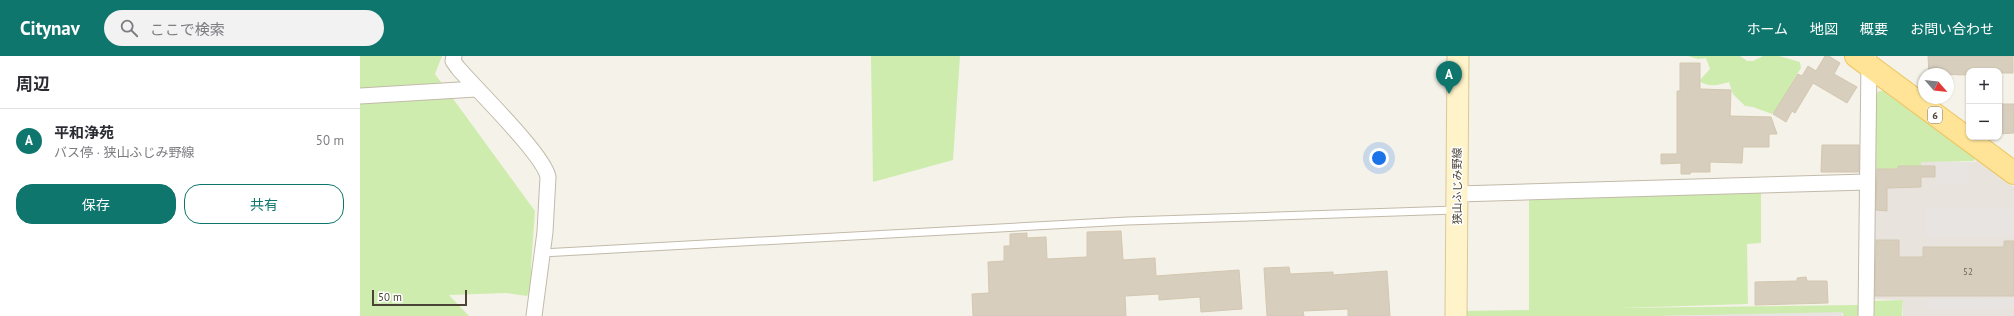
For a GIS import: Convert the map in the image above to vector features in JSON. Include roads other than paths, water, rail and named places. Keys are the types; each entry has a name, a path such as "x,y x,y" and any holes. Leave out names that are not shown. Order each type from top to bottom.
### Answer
{"main road":[{"name":"狭山ふじみ野線","path":"1456,316 1458,56"},
{"name":"6","path":"1864,59 2014,174"}],"street":[{"path":"454,56 453,61 458,68 522,139 546,170 548,177 545,232 534,316"},
{"path":"1864,59 1867,182 1866,316"},
{"path":"360,96 476,89"},
{"path":"1457,202 1867,182"}],"lane":[{"path":"542,253 1457,202"}],"place":[{"name":"平和浄苑","path":"1449,94"}]}
